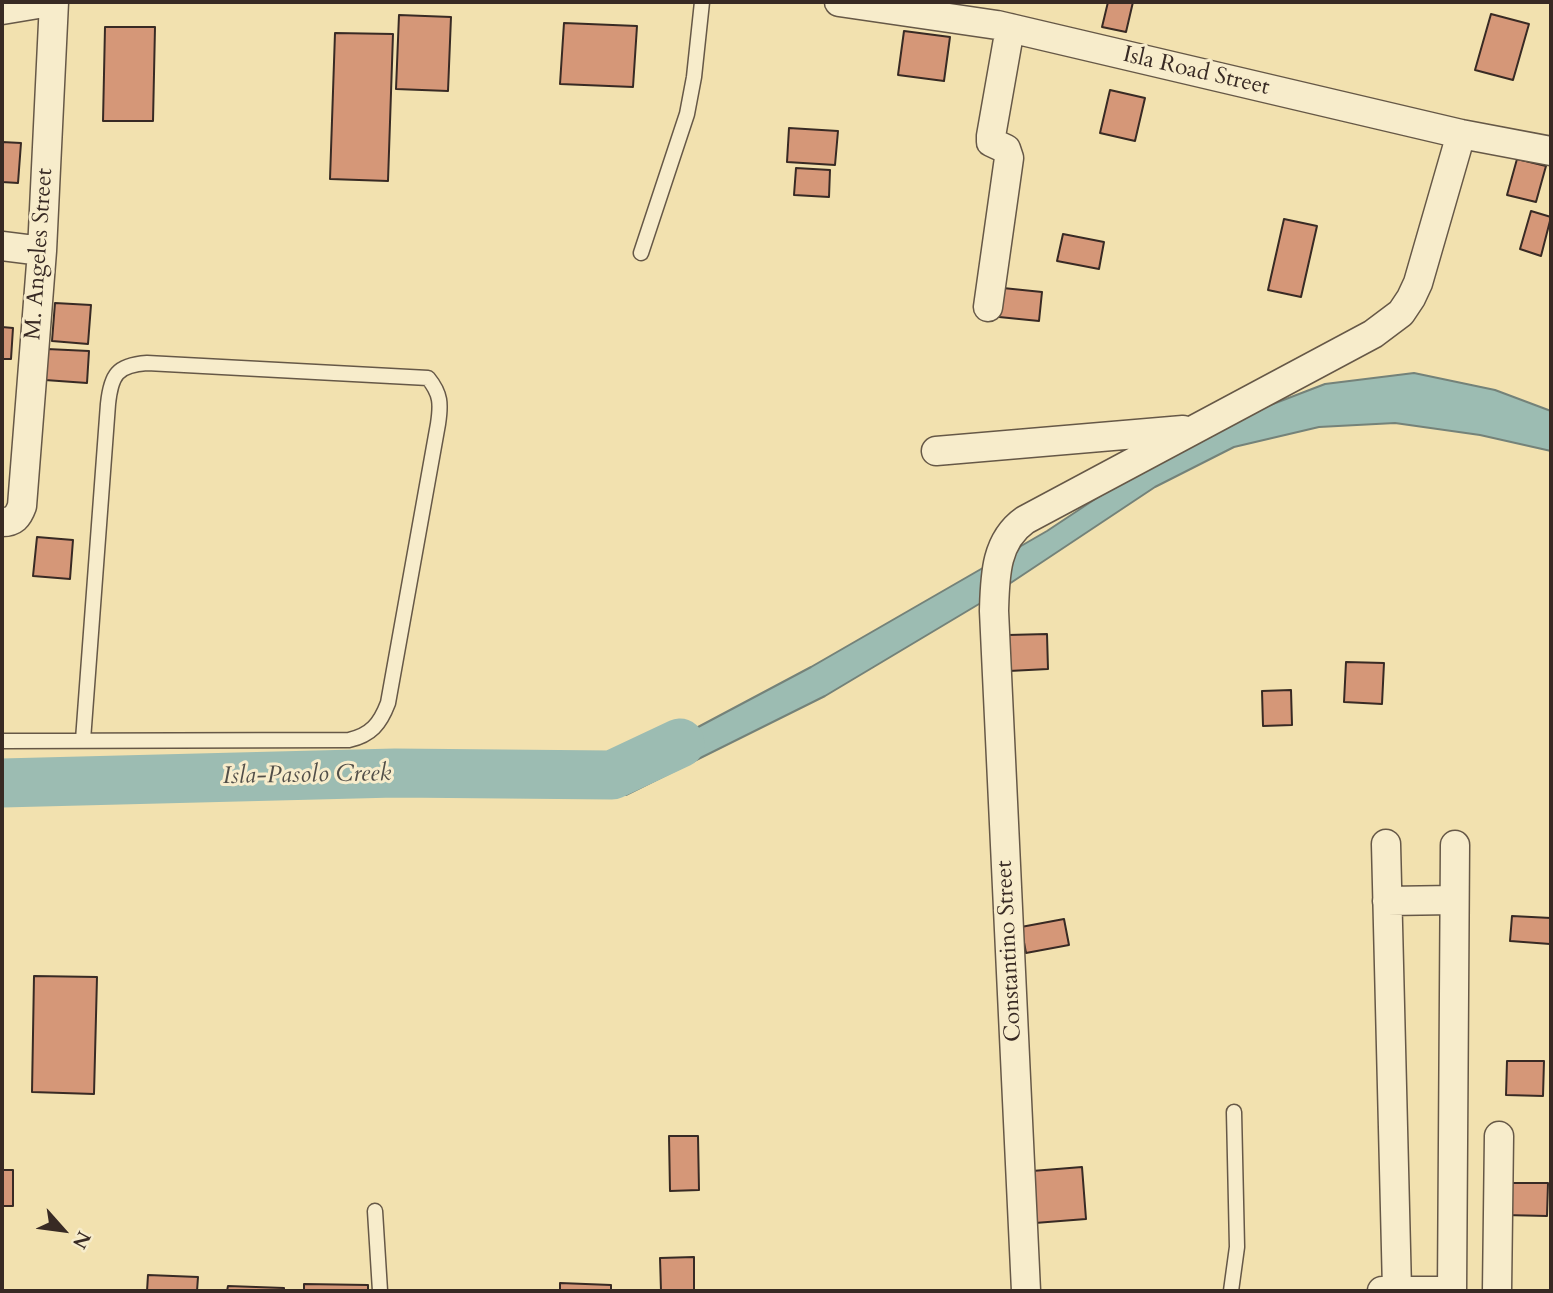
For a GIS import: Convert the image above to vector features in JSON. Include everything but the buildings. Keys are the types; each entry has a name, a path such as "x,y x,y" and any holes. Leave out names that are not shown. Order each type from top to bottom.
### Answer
{"street":[{"path":"2,10 52,2"},
{"name":"M. Angeles Street","path":"12,514 42,251 52,2"},
{"name":"Isla Road Street","path":"839,2 1010,28 1461,134 1551,151"},
{"path":"988,307 1009,158 1006,149 991,142 991,136 1010,28"},
{"path":"936,451 1196,429 1373,334 1401,313 1418,283 1461,134"},
{"path":"2,246 42,251"},
{"name":"Constantino Street","path":"1026,1291 995,611 999,554 1009,533 1025,520 1196,429"},
{"path":"1385,844 1406,1291 1452,1291 1455,845"},
{"path":"1387,901 1454,900"},
{"path":"1497,1291 1499,1136"}],"lane":[{"path":"641,253 687,114 702,2"},
{"path":"2,741 349,740 363,736 375,728 388,703 438,425 441,405 438,390 428,378 147,363 132,364 113,377 108,404 83,740"},
{"path":"1231,1291 1237,1248 1234,1112"},
{"path":"375,1211 380,1291"}],"water":[{"path":"1414,373 1495,390 1551,411 1551,451 1480,435 1395,423 1319,427 1234,447 1155,487 979,604 825,696 626,795 619,769 811,667 1047,531 1145,466 1239,417 1325,384"}],"waterway":[{"name":"Isla-Pasolo Creek","path":"2,783 395,773 612,775 680,743"}]}
